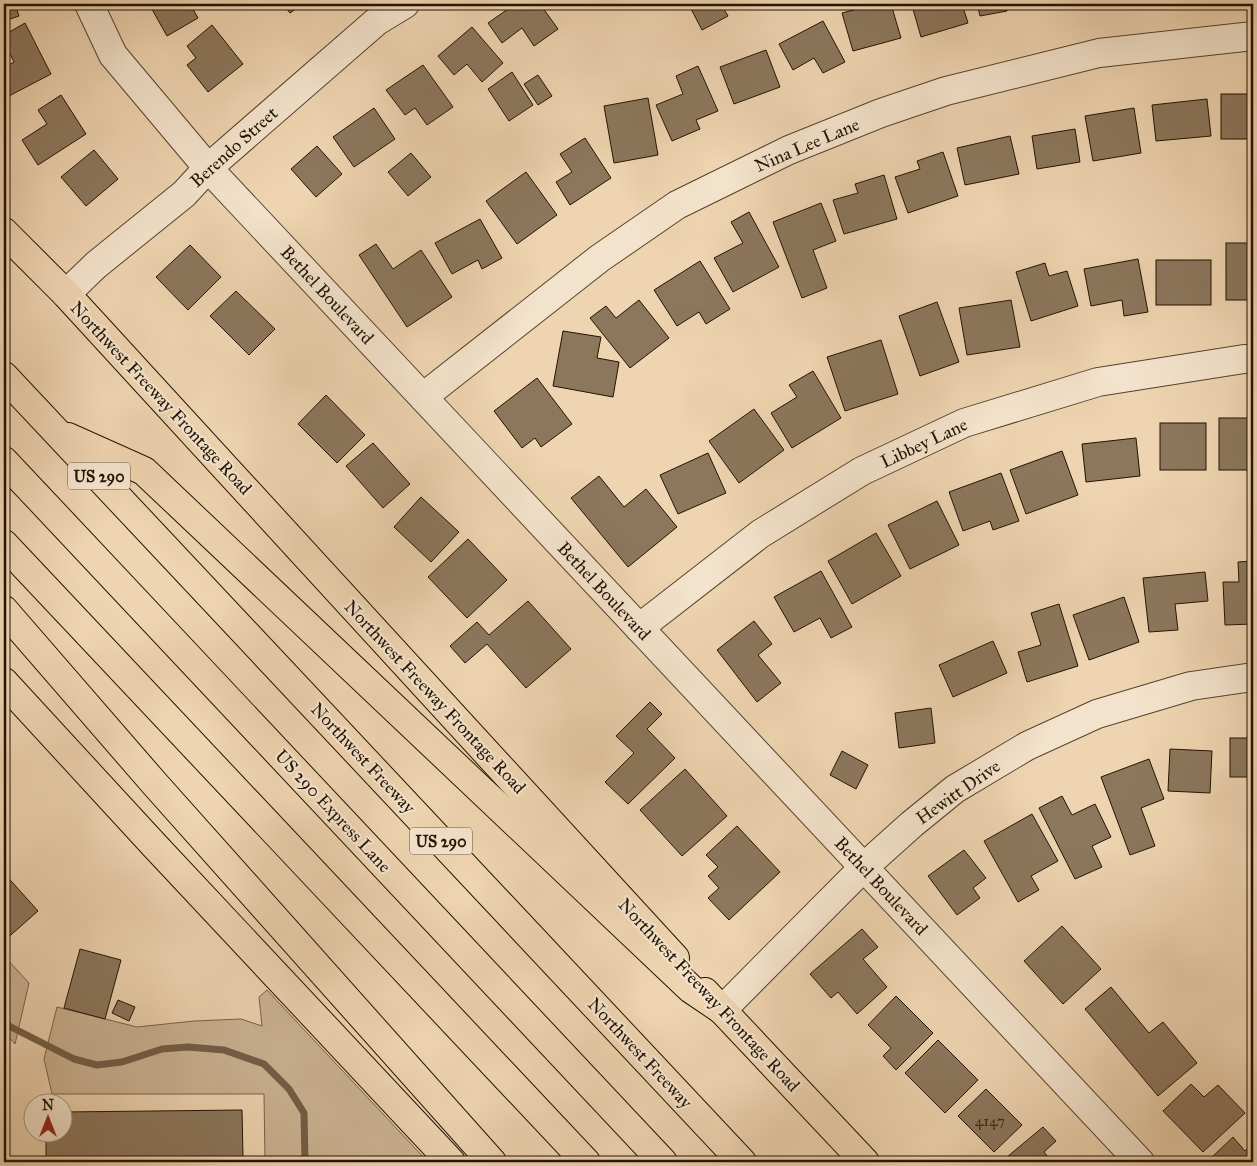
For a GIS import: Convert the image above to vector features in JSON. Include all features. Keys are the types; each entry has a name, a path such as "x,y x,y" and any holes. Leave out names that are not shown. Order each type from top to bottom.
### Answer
{"main road":[{"name":"Northwest Freeway Frontage Road","path":"4,232 66,294 722,1010 864,1162"},
{"name":"Northwest Freeway","path":"4,376 742,1162"},
{"path":"57,433 144,471 691,989 722,1010"},
{"name":"US 290 Express Lane","path":"4,460 663,1162"},
{"path":"4,544 586,1162"},
{"path":"4,610 161,791 492,1162"},
{"path":"4,682 155,846 452,1162"}],"street":[{"name":"Bethel Boulevard","path":"89,4 112,55 208,168 1140,1162"},
{"name":"Berendo Street","path":"66,294 96,265 184,194 208,168 377,21 405,4"},
{"name":"Nina Lee Lane","path":"423,397 600,258 677,205 788,150 881,113 946,91 1099,52 1253,36"},
{"name":"Libbey Lane","path":"639,628 760,534 862,471 964,423 1098,382 1253,359"},
{"name":"Hewitt Drive","path":"722,1010 864,868 912,824 955,790 1027,746 1097,714 1191,686 1253,677"}],"shaded area":[{"path":"4,956 29,983 15,1044 4,1032"},
{"path":"267,990 428,1162 265,1162 264,1094 52,1094 44,1059 57,1007 137,1027 194,1021 241,1019 262,1026 259,997"}],"building":[{"path":"4,4 15,4 19,16 4,21"},
{"path":"149,4 190,4 198,18 167,36"},
{"path":"283,4 303,4 290,13"},
{"path":"515,4 540,4 558,29 534,46 522,28 502,43 488,23"},
{"path":"721,4 728,16 702,30 689,5"},
{"path":"869,4 891,4 901,38 853,51 842,13 869,6"},
{"path":"929,4 962,4 968,23 921,37 913,9"},
{"path":"977,4 1005,4 1007,11 980,16"},
{"path":"823,21 845,62 823,73 814,58 793,70 779,44"},
{"path":"25,23 51,74 9,96 4,87 4,68 14,62 4,42 4,35"},
{"path":"212,25 243,64 208,92 187,65 196,58 187,46"},
{"path":"472,27 503,63 482,82 467,64 454,75 438,56"},
{"path":"766,50 780,87 734,104 720,67"},
{"path":"423,65 453,107 427,125 415,108 405,115 386,90"},
{"path":"698,66 718,111 696,120 700,129 672,141 656,105 683,94 676,76"},
{"path":"512,72 533,105 509,121 488,89"},
{"path":"538,75 552,96 538,105 524,84"},
{"path":"1221,94 1253,94 1253,139 1221,139"},
{"path":"61,95 86,134 38,165 22,140 47,124 38,110"},
{"path":"648,98 658,155 614,163 604,106"},
{"path":"1207,99 1211,136 1156,141 1152,105"},
{"path":"374,108 395,139 354,167 333,137"},
{"path":"1134,108 1141,153 1093,161 1085,116"},
{"path":"1075,129 1080,162 1037,169 1032,136"},
{"path":"1010,136 1019,174 965,185 957,148"},
{"path":"585,138 611,178 570,205 556,182 572,172 560,154"},
{"path":"317,146 342,174 316,197 291,169"},
{"path":"94,150 118,179 86,206 61,177"},
{"path":"943,152 958,196 908,213 895,177 920,169 917,161"},
{"path":"411,153 431,177 408,196 388,172"},
{"path":"526,172 557,215 517,244 486,201"},
{"path":"884,175 897,219 844,234 833,200 858,193 855,184"},
{"path":"821,203 836,241 813,250 827,288 802,298 773,222"},
{"path":"749,212 779,267 733,292 714,258 743,243 731,222"},
{"path":"480,219 502,258 482,269 478,260 452,274 435,243"},
{"path":"1226,243 1253,243 1253,300 1226,300"},
{"path":"376,244 393,269 421,250 452,297 407,327 359,255"},
{"path":"190,245 221,277 188,310 156,277"},
{"path":"1138,259 1148,312 1124,316 1122,300 1091,306 1084,269"},
{"path":"1156,260 1211,260 1211,305 1156,305"},
{"path":"700,261 730,309 706,324 699,312 677,326 654,290"},
{"path":"1045,263 1049,276 1067,271 1078,306 1031,321 1016,272"},
{"path":"236,291 275,329 249,355 210,316"},
{"path":"639,300 669,338 630,368 590,318 606,306 616,318"},
{"path":"1011,300 1020,347 967,355 959,308"},
{"path":"937,302 959,362 920,376 899,316"},
{"path":"563,331 601,337 597,358 619,362 613,397 553,386"},
{"path":"881,340 898,394 845,411 827,357"},
{"path":"813,371 841,418 792,448 771,413 797,397 789,385"},
{"path":"537,378 572,424 541,447 535,438 522,448 494,411"},
{"path":"326,395 365,435 337,463 298,424"},
{"path":"754,409 784,450 739,483 709,441"},
{"path":"1219,418 1253,418 1253,470 1219,470"},
{"path":"1160,423 1206,423 1206,470 1160,470"},
{"path":"1136,438 1140,476 1086,482 1082,444"},
{"path":"373,443 410,484 383,508 346,466"},
{"path":"1062,451 1078,495 1026,514 1010,470"},
{"path":"708,453 726,493 678,514 660,475"},
{"path":"1001,473 1019,521 993,530 990,521 963,531 949,492"},
{"path":"599,476 624,507 646,489 677,527 628,567 571,498"},
{"path":"421,497 459,532 431,562 394,527"},
{"path":"937,501 959,545 910,569 888,525"},
{"path":"876,533 901,576 852,604 828,561"},
{"path":"468,539 507,580 467,618 428,577"},
{"path":"1253,561 1253,624 1225,625 1223,582 1239,582 1238,562"},
{"path":"821,571 852,627 831,638 820,618 794,632 774,597"},
{"path":"1205,572 1208,601 1175,604 1178,630 1149,632 1143,578"},
{"path":"1124,597 1139,642 1089,660 1073,615"},
{"path":"528,601 571,649 526,688 487,644 465,663 450,646 477,622 489,635"},
{"path":"1059,604 1078,666 1027,682 1018,652 1041,645 1031,613"},
{"path":"754,621 772,644 758,655 781,683 757,702 717,650"},
{"path":"993,641 1007,673 953,697 939,665"},
{"path":"650,702 662,714 647,729 675,758 628,804 605,782 634,753 616,736"},
{"path":"931,708 935,743 899,748 895,713"},
{"path":"1230,738 1253,738 1253,777 1230,777"},
{"path":"1170,749 1212,751 1210,793 1168,791"},
{"path":"842,751 868,765 856,789 830,775"},
{"path":"1149,759 1164,799 1141,808 1155,846 1130,855 1101,777"},
{"path":"685,769 727,816 682,856 640,810"},
{"path":"1062,796 1072,815 1095,804 1111,837 1092,846 1102,867 1075,879 1039,808"},
{"path":"1032,814 1058,861 1031,876 1039,890 1018,902 984,841"},
{"path":"737,826 780,872 729,920 708,898 719,888 708,876 718,867 706,855"},
{"path":"964,850 986,878 973,888 980,898 957,915 928,876"},
{"path":"4,873 38,911 4,941"},
{"path":"1062,926 1101,969 1063,1004 1024,961"},
{"path":"862,929 878,947 863,959 887,987 857,1014 838,992 831,998 810,974"},
{"path":"80,949 121,960 105,1019 64,1008"},
{"path":"1111,987 1149,1033 1163,1022 1197,1063 1158,1096 1085,1009"},
{"path":"896,996 933,1033 896,1070 883,1056 891,1048 868,1025"},
{"path":"118,1000 135,1007 129,1021 112,1013"},
{"path":"938,1040 978,1080 945,1113 905,1073"},
{"path":"1191,1084 1204,1097 1218,1085 1245,1113 1203,1152 1163,1111"},
{"path":"986,1089 1022,1125 994,1152 958,1116"},
{"path":"242,1110 243,1158 46,1160 46,1144 72,1144 72,1112"},
{"path":"1043,1127 1056,1141 1044,1152 1052,1162 1001,1162"},
{"path":"1233,1137 1245,1151 1253,1143 1253,1162 1212,1162 1209,1160"}],"waterway":[{"path":"4,1019 9,1026 74,1059 97,1065 122,1062 162,1049 188,1047 224,1050 264,1064 289,1089 304,1113 305,1162"}]}
